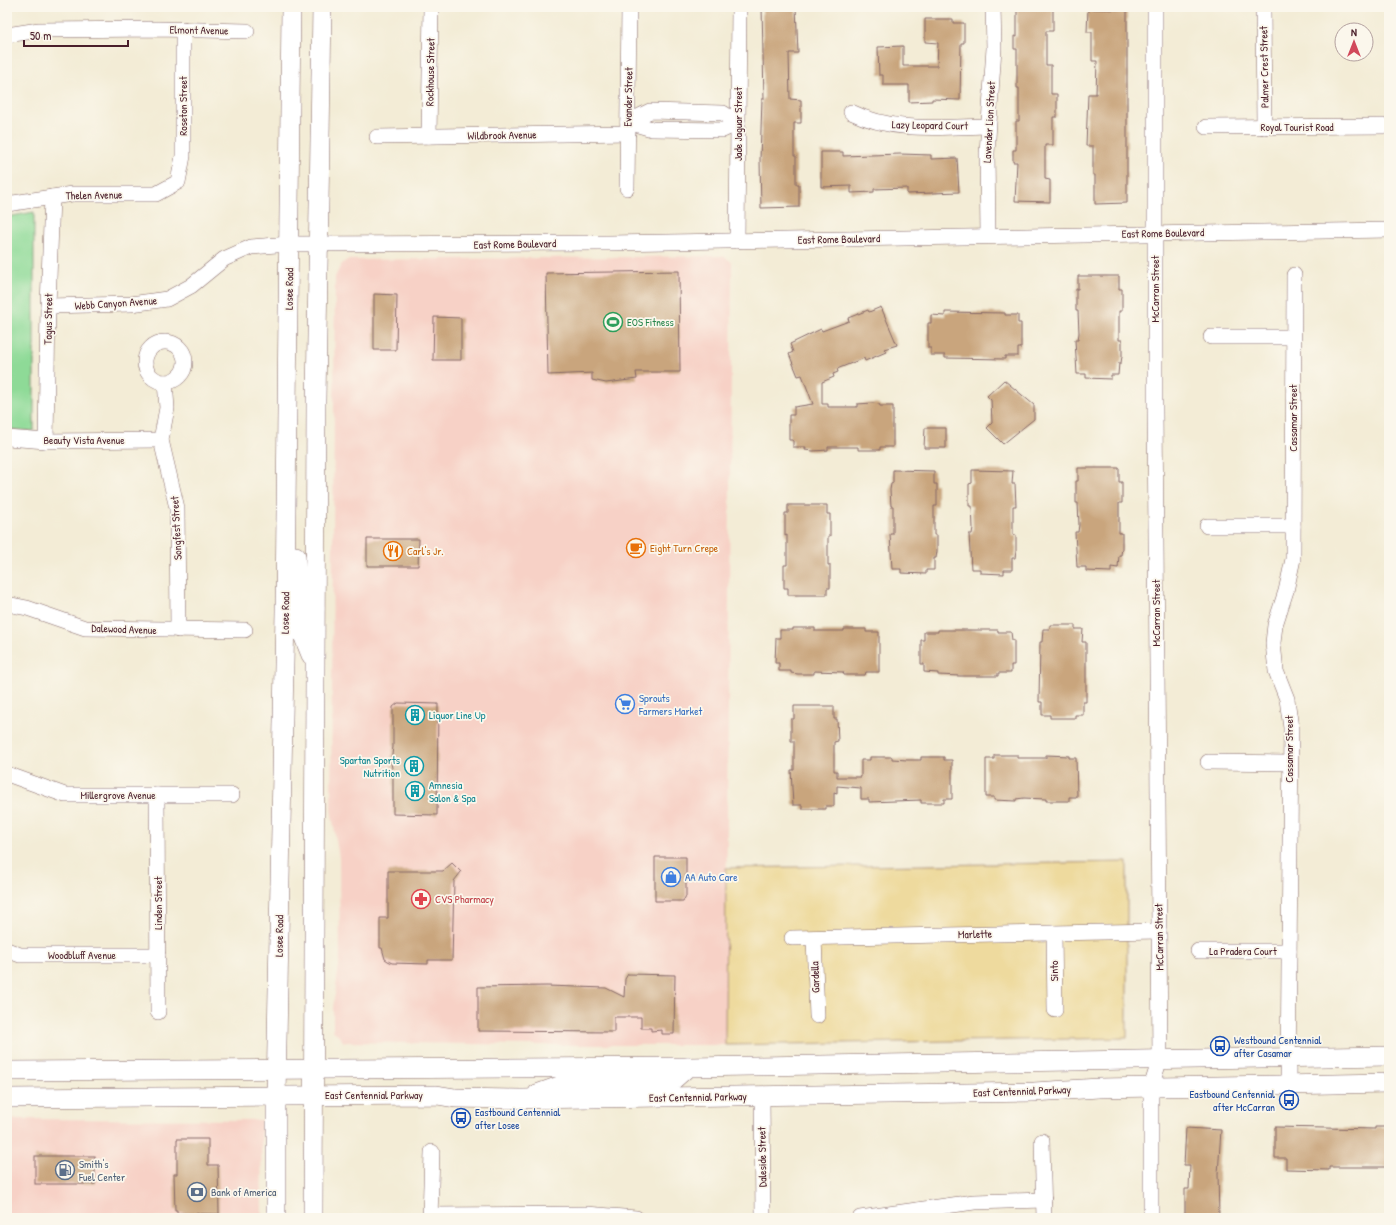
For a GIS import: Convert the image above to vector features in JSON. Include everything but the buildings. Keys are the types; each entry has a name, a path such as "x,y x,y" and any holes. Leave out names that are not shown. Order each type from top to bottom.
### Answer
{"main road":[{"name":"Losee Road","path":"276,1218 276,1096 285,583 291,7"},
{"path":"313,1218 314,666 322,7"},
{"path":"285,512 296,558 297,579 315,608"},
{"path":"285,583 298,608 299,625 314,666"},
{"path":"7,1071 688,1066 1389,1056"},
{"path":"522,1099 565,1084 671,1082 688,1066"},
{"name":"East Centennial Parkway","path":"7,1098 437,1095 455,1098 522,1099 1026,1092 1151,1087 1389,1083"}],"street":[{"name":"Rockhouse Street","path":"429,136 431,7"},
{"name":"Evander Street","path":"627,188 629,7"},
{"name":"Jade Jaguar Street","path":"737,241 739,7"},
{"name":"Lavender Lion Street","path":"988,236 988,126 994,48 993,7"},
{"name":"McCarran Street","path":"1151,1218 1151,1087 1160,1059 1154,233 1155,7"},
{"name":"Palmer Crest Street","path":"1263,7 1264,127"},
{"name":"Elmont Avenue","path":"7,36 38,30 182,29 247,31"},
{"name":"Roseton Street","path":"178,182 184,156 182,29"},
{"name":"Wildbrook Avenue","path":"377,137 628,128 650,111 723,113 738,123"},
{"name":"Lazy Leopard Court","path":"851,112 868,120 895,126 927,128 988,126"},
{"name":"Royal Tourist Road","path":"1206,127 1389,126"},
{"name":"Thelen Avenue","path":"7,204 72,194 156,194 178,182"},
{"name":"Tagus Street","path":"46,441 48,306 52,197"},
{"name":"East Rome Boulevard","path":"289,244 482,245 1389,230"},
{"name":"Webb Canyon Avenue","path":"48,306 132,304 166,299 192,286 224,260 252,247 289,244"},
{"name":"Cassamar Street","path":"1288,1084 1289,762 1291,728 1287,699 1276,671 1273,643 1275,625 1286,591 1293,559 1294,275"},
{"path":"1211,337 1293,337"},
{"name":"Songfest Street","path":"165,382 167,408 161,440 177,508 178,630"},
{"name":"Beauty Vista Avenue","path":"7,438 46,441 161,440"},
{"path":"1207,526 1293,526"},
{"name":"Dalewood Avenue","path":"7,604 27,608 86,628 245,630"},
{"path":"1208,762 1289,762"},
{"name":"Millergrove Avenue","path":"7,774 65,794 232,794"},
{"name":"Linden Street","path":"157,794 158,1012"},
{"name":"Marlette","path":"792,938 1158,931"},
{"name":"Sinto","path":"1054,933 1055,1010"},
{"name":"Gardella","path":"814,938 817,1016"},
{"name":"Woodbluff Avenue","path":"7,950 20,955 158,955"},
{"name":"La Pradera Court","path":"1198,951 1289,951"},
{"name":"Daleside Street","path":"762,1096 763,1218"},
{"path":"1042,1141 1044,1218"},
{"path":"432,1152 430,1217 586,1216 636,1218"},
{"path":"860,1218 974,1202 1044,1200"}],"shaded area":[{"path":"723,256 732,262 725,1045 532,1045 344,1042 333,1030 333,1008 340,959 339,858 331,809 335,277 341,265 347,260"},
{"path":"7,1119 261,1120 262,1218 7,1218"}],"green space":[{"path":"34,212 34,431 7,429 7,217"}],"sand":[{"path":"1127,862 1127,1038 725,1045 726,868"}],"place":[{"name":"EOS Fitness","path":"613,322"},
{"name":"Eight Turn Crepe","path":"636,548"},
{"name":"Carl's Jr.","path":"393,551"},
{"name":"Sprouts Farmers Market","path":"625,704"},
{"name":"Liquor Line Up","path":"415,715"},
{"name":"Spartan Sports Nutrition","path":"414,766"},
{"name":"Amnesia Salon & Spa","path":"415,791"},
{"name":"AA Auto Care","path":"671,877"},
{"name":"CVS Pharmacy","path":"421,899"},
{"name":"Westbound Centennial after Casamar","path":"1220,1046"},
{"name":"Eastbound Centennial after McCarran","path":"1289,1100"},
{"name":"Eastbound Centennial after Losee","path":"461,1118"},
{"name":"Smith's Fuel Center","path":"65,1170"},
{"name":"Bank of America","path":"197,1192"}]}
